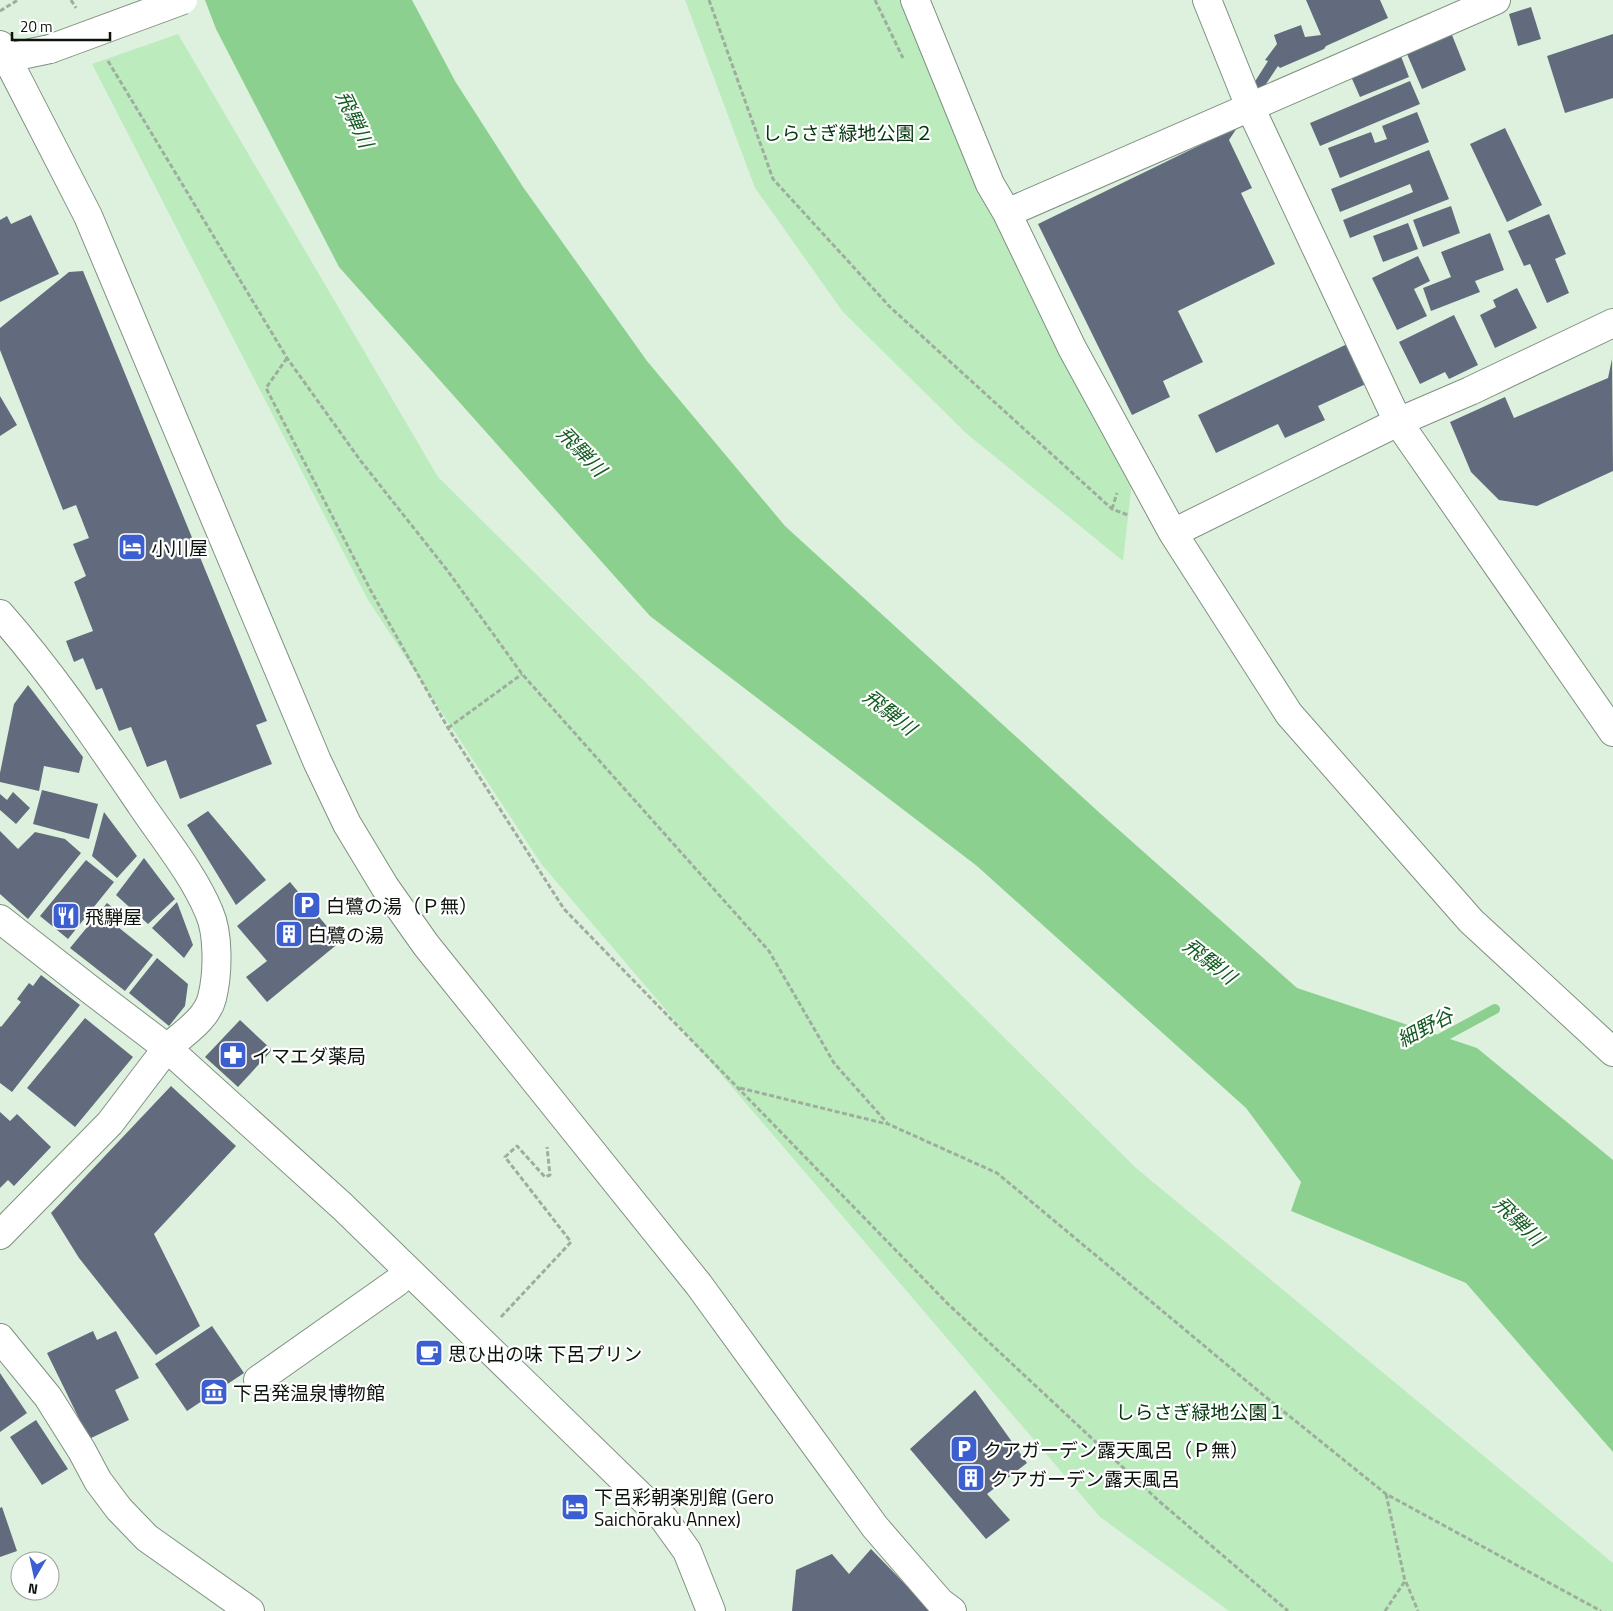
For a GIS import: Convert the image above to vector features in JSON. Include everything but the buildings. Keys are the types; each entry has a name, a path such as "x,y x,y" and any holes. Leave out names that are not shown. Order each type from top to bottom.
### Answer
{"street":[{"path":"183,0 50,49 2,55 88,216 317,761 347,824 385,887 426,945 699,1285 875,1527 940,1602 952,1611"},
{"path":"915,0 990,184 1072,348 1173,532 1289,714 1471,921 1613,1052"},
{"path":"1207,0 1250,107 1398,422 1613,732"},
{"path":"1006,213 1496,0"},
{"path":"1173,532 1398,422 1470,391 1613,322"},
{"path":"0,614 22,638 65,694 191,877 210,913 216,941 216,970 212,999 204,1015 167,1048 110,1123 3,1228"},
{"path":"0,919 92,992 167,1048 342,1206 664,1519 687,1551 711,1611"},
{"path":"258,1380 397,1282 408,1272"},
{"path":"0,1338 48,1397 82,1451 98,1481 119,1509 147,1538 250,1611"}],"path":[{"path":"0,11 18,0"},
{"path":"72,0 77,8"},
{"path":"709,0 773,179 890,307 1112,509 1130,516"},
{"path":"107,60 287,358 360,460 447,570 522,674 769,951 834,1063 888,1124"},
{"path":"287,358 266,388 371,591 448,728 564,910 739,1087 948,1304 1160,1502 1288,1611"},
{"path":"448,728 522,674"},
{"path":"739,1087 888,1124 997,1173 1262,1394 1386,1494 1601,1611"},
{"path":"479,1340 571,1242 506,1156 518,1146 545,1176 550,1175 545,1126 560,1113"},
{"path":"1386,1494 1405,1581 1418,1611"},
{"path":"1385,1611 1405,1581"}],"green space":[{"name":"しらさぎ緑地公園２","path":"685,0 908,0 1133,474 1123,561 967,434 843,312 755,188"},
{"name":"しらさぎ緑地公園１","path":"178,34 438,477 1136,1168 1613,1563 1613,1611 1229,1611 1100,1517 542,865 368,600 92,64"}],"water":[{"name":"飛騨川","path":"205,0 412,0 455,81 523,187 647,361 785,526 1102,815 1297,988 1477,1048 1613,1160 1613,1452 1466,1283 1291,1211 1301,1182 1246,1108 977,866 650,616 339,267 216,29"}],"waterway":[{"name":"細野谷","path":"1432,1043 1495,1009"}],"place":[{"name":"小川屋","path":"132,547"},
{"name":"白鷺の湯（Ｐ無）","path":"307,905"},
{"name":"飛騨屋","path":"66,916"},
{"name":"白鷺の湯","path":"289,934"},
{"name":"イマエダ薬局","path":"233,1055"},
{"name":"思ひ出の味 下呂プリン","path":"429,1353"},
{"name":"下呂発温泉博物館","path":"214,1392"},
{"name":"クアガーデン露天風呂（Ｐ無）","path":"964,1449"},
{"name":"クアガーデン露天風呂","path":"971,1478"},
{"name":"下呂彩朝楽別館 (Gero Saichōraku Annex)","path":"575,1507"}]}
